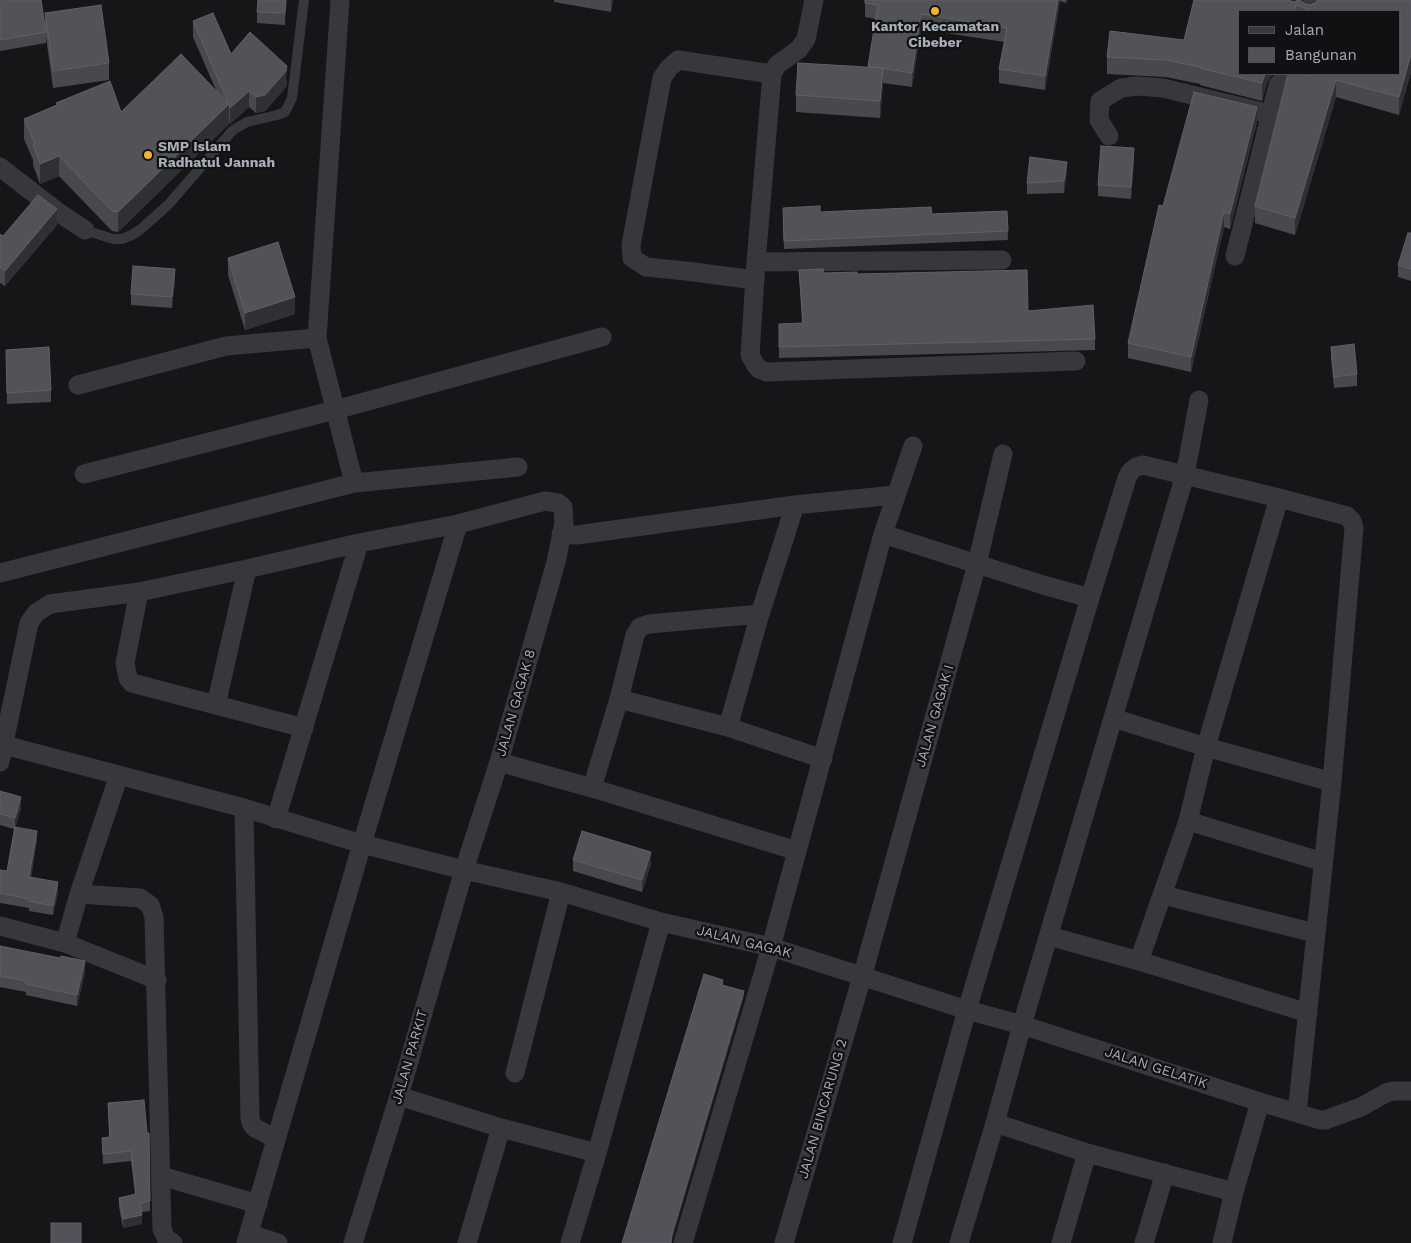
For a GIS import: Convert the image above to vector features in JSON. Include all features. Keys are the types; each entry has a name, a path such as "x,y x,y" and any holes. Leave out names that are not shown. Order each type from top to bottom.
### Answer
{"street":[{"path":"340,0 317,338 354,483"},
{"path":"814,0 806,39 799,49 777,65 772,74 755,271 750,355 752,360 759,369 767,372 1076,361"},
{"path":"772,74 678,60 669,68 662,78 631,245 632,258 646,267 686,271 755,271 1002,260"},
{"path":"1235,256 1278,85 1287,75"},
{"path":"1108,136 1099,120 1100,101 1121,88 1136,86 1163,88 1270,114"},
{"path":"0,167 58,212 85,230"},
{"path":"84,474 335,410 602,336"},
{"path":"78,385 226,346 317,338"},
{"path":"959,1243 1185,475 1199,400"},
{"path":"683,1243 771,947 883,534 913,446"},
{"name":"JALAN GAGAK I","path":"862,976 977,564 1003,454"},
{"path":"902,1243 967,1010 1127,478 1136,467 1143,465 1347,516 1352,521 1354,528 1332,782 1308,1013 1294,1112"},
{"path":"0,574 354,483 518,468"},
{"path":"562,534 577,535 795,504 895,496"},
{"path":"1139,961 1188,821 1206,747 1279,498"},
{"name":"JALAN GAGAK 8","path":"458,524 545,501 558,503 564,513 564,523 556,562 499,762 464,870"},
{"path":"728,727 760,614 795,504"},
{"path":"2,753 29,623 36,613 50,604 139,592 359,543 458,524 362,844 248,1238 278,1243"},
{"path":"883,534 1090,598"},
{"path":"276,818 359,543"},
{"path":"216,705 247,569"},
{"path":"139,592 125,663 128,678 132,683 304,728"},
{"path":"592,788 619,699 635,635 640,627 649,624 760,614"},
{"path":"619,699 728,727 823,759"},
{"path":"1113,718 1206,747 1332,782"},
{"name":"JALAN GAGAK","path":"2,753 119,775 244,808 362,844 561,892 662,922 771,947 967,1010 1022,1024"},
{"path":"499,762 592,788 797,851"},
{"path":"65,943 79,894 119,775"},
{"path":"244,808 250,1118 255,1128 276,1140"},
{"path":"1188,821 1323,862"},
{"name":"JALAN PARKIT","path":"353,1243 399,1096 464,870"},
{"path":"515,1073 561,892"},
{"path":"79,894 140,898 150,905 154,918 162,1229 166,1238 173,1243"},
{"path":"1163,895 1315,933"},
{"path":"570,1243 662,922"},
{"path":"0,926 65,943 157,980"},
{"path":"1049,936 1139,961 1308,1013"},
{"name":"JALAN BINCARUNG 2","path":"784,1243 862,976"},
{"name":"JALAN GELATIK","path":"1022,1024 1320,1120 1325,1120 1361,1107 1386,1093 1393,1091 1411,1092"},
{"path":"399,1096 501,1128 597,1153"},
{"path":"1222,1243 1234,1192 1260,1102"},
{"path":"995,1123 1087,1153 1234,1192"},
{"path":"467,1243 501,1128"},
{"path":"1061,1243 1087,1153"},
{"path":"1144,1243 1165,1173"},
{"path":"161,1176 258,1204"}],"lane":[{"path":"85,230 113,239 122,239 141,229 168,205 233,130 247,122 277,116 288,109 292,98 304,0"}],"building":[{"path":"41,0 46,32 0,40 0,1"},
{"path":"258,0 286,0 285,13 257,12"},
{"path":"865,0 1058,0 1045,76 999,69 1007,28 921,14 912,73 868,66 878,5 865,3"},
{"path":"1194,0 1287,0 1296,2 1296,0 1300,0 1310,5 1317,2 1317,0 1411,0 1411,54 1399,97 1336,80 1295,218 1255,206 1288,75 1401,75 1401,10 1310,10 1296,5 1294,10 1238,10 1238,75 1265,75 1262,83 1166,60 1107,57 1110,31 1184,40"},
{"path":"101,5 109,63 53,71 45,13"},
{"path":"213,13 231,54 250,32 287,66 286,71 265,95 256,97 249,91 230,108 193,21"},
{"path":"181,54 229,104 118,212 112,211 59,156 40,164 33,144 35,144 24,119 57,105 56,103 110,81 121,112"},
{"path":"798,63 883,68 880,101 796,95"},
{"path":"1194,92 1257,107 1230,214 1224,212 1191,357 1128,343 1159,205 1163,206"},
{"path":"1101,146 1134,148 1131,187 1098,185"},
{"path":"1030,157 1067,162 1064,181 1027,183"},
{"path":"38,195 57,209 5,271 0,267 0,234 3,236"},
{"path":"820,206 820,212 931,207 932,214 1007,211 1008,231 784,241 783,208"},
{"path":"1408,233 1411,233 1411,269 1398,265"},
{"path":"278,242 295,297 245,313 228,258"},
{"path":"133,266 175,269 172,297 131,294"},
{"path":"823,269 824,273 857,272 857,274 1027,270 1028,311 1093,305 1095,339 779,347 779,324 803,323 799,270"},
{"path":"1354,344 1357,374 1334,377 1331,347"},
{"path":"49,347 51,390 7,393 6,350"},
{"path":"0,791 21,797 15,818 0,814"},
{"path":"15,827 37,831 29,877 58,882 53,906 0,893 0,870 7,871"},
{"path":"582,831 651,852 642,880 573,860"},
{"path":"0,946 85,961 77,995 26,984 26,981 0,976"},
{"path":"704,974 723,980 722,985 744,991 672,1234 671,1243 622,1243"},
{"path":"144,1100 147,1133 149,1133 150,1201 140,1203 142,1215 123,1219 119,1198 136,1194 131,1151 103,1154 102,1138 110,1137 108,1103"},
{"path":"51,1223 81,1223 81,1243 51,1243"}],"place":[{"name":"Kantor Kecamatan Cibeber","path":"935,11"},
{"name":"SMP Islam Radhatul Jannah","path":"148,155"}]}
